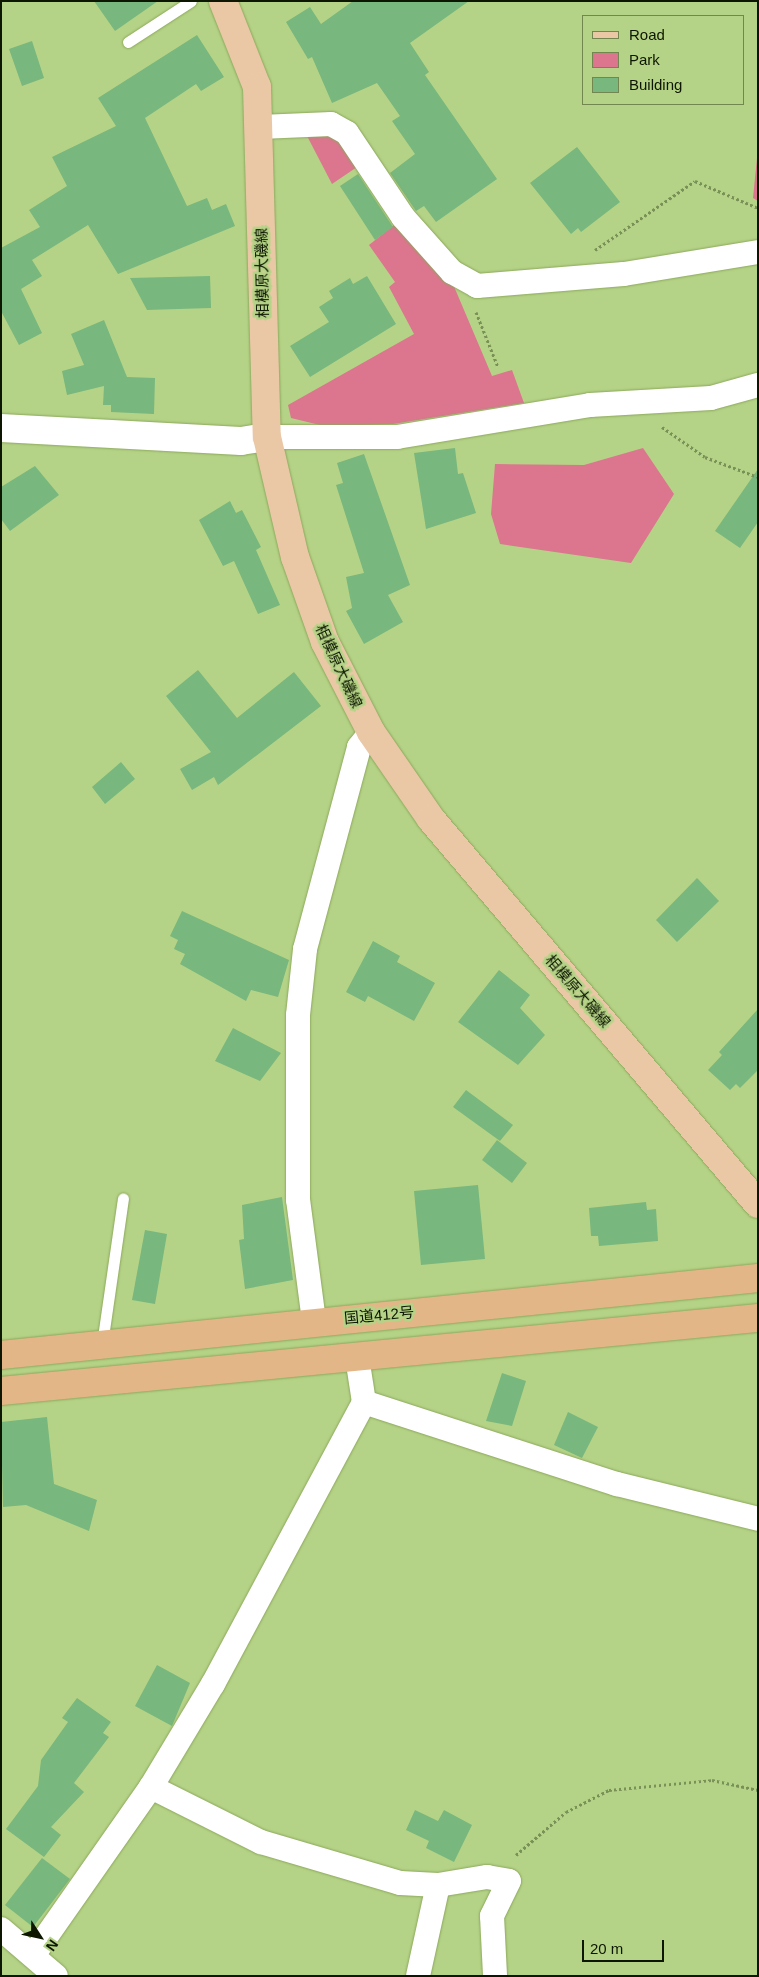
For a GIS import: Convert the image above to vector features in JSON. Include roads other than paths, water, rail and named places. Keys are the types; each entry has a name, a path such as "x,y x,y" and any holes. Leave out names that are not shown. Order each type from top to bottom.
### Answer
{"highway":[{"name":"国道412号","path":"1,1355 314,1321 758,1278"},
{"path":"1,1391 758,1318"}],"main road":[{"name":"相模原大磯線","path":"223,1 257,88 260,127 268,437 295,557 325,642 371,732 431,818 758,1204"}],"street":[{"path":"260,127 332,124 347,133 404,217 462,277 477,286 624,274 758,252"},
{"path":"1,428 218,440 268,437 397,437 590,405 711,398 758,385"},
{"path":"314,1321 298,1200 298,1015 305,948 359,747 371,732"},
{"path":"34,1954 150,1787 213,1684 364,1402 357,1357"},
{"path":"364,1402 617,1484 758,1519"},
{"path":"150,1787 261,1842 400,1882 438,1885 496,1878 508,1881 492,1916 495,1976"},
{"path":"418,1976 438,1885"},
{"path":"1,1929 34,1954 56,1976"}],"lane":[{"path":"128,42 191,1"},
{"path":"102,1344 123,1199"}]}
